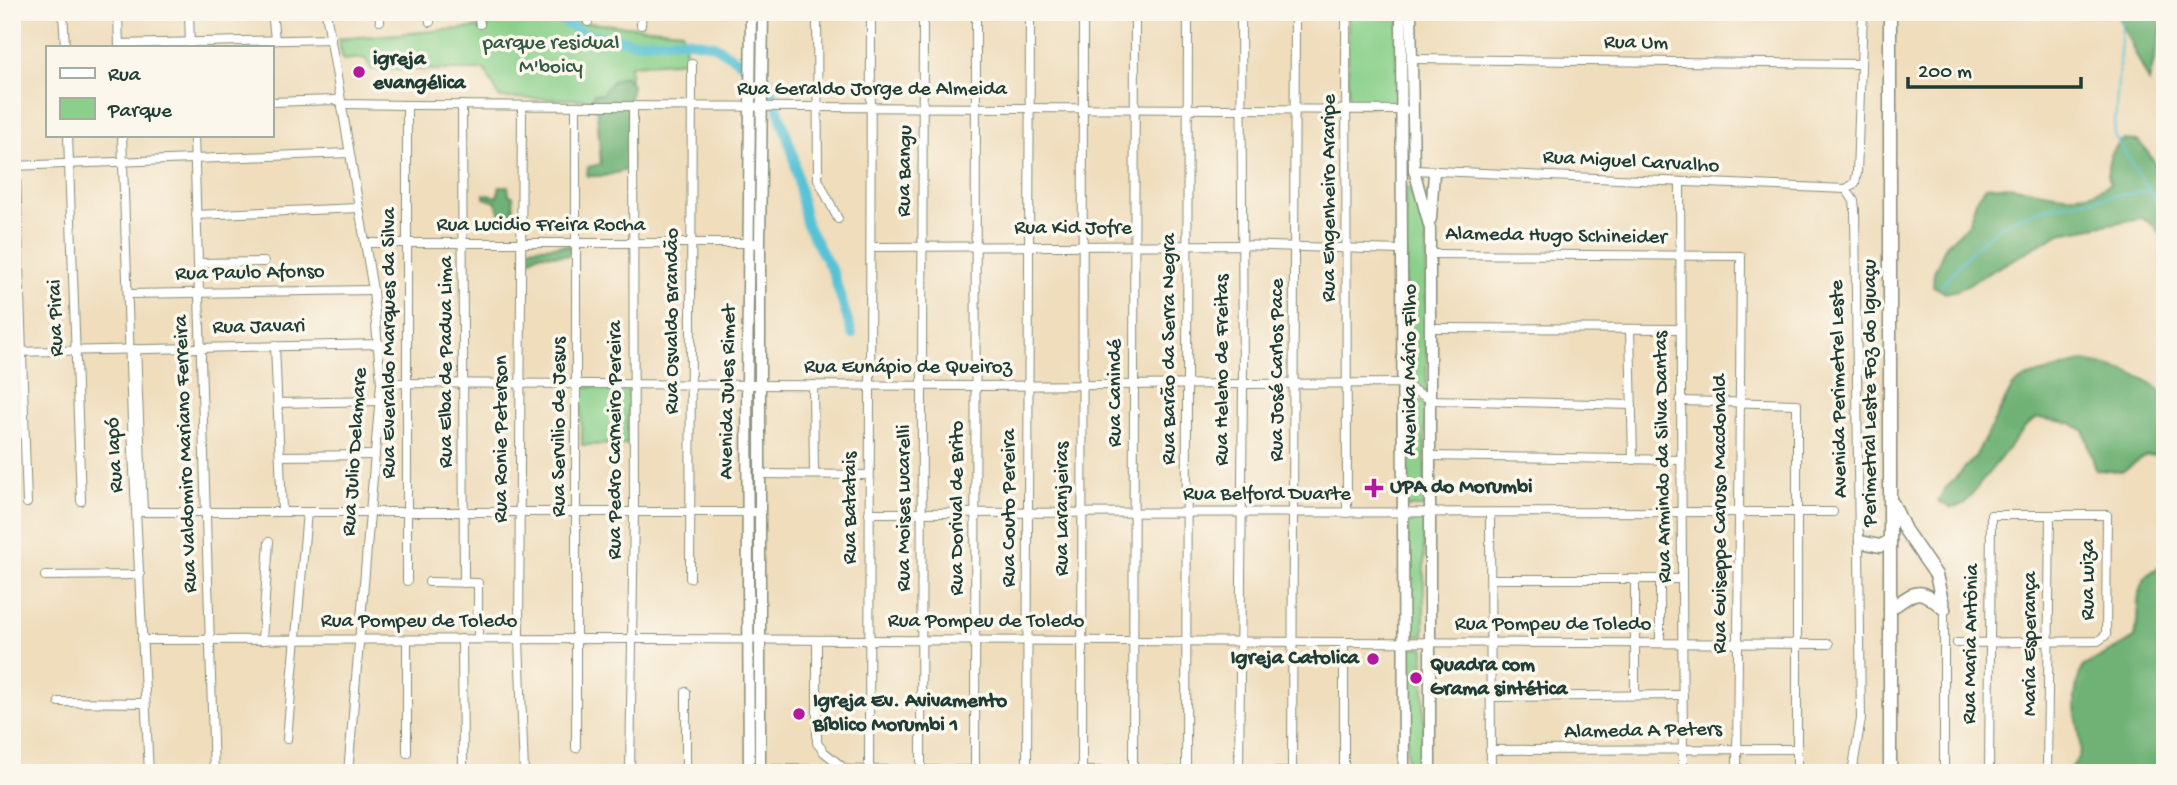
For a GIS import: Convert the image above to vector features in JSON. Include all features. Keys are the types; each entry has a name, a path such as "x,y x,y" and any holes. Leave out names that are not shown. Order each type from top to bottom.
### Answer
{"highway":[{"name":"Perimetral Leste Foz do Iguaçu","path":"1889,12 1890,773"},
{"path":"1890,500 1905,530 1936,575 1944,609"},
{"path":"1861,542 1880,546 1890,541"},
{"path":"1890,610 1908,595 1919,593 1930,596 1944,609"}],"main road":[{"name":"Avenida Jules Rimet","path":"751,12 757,107"},
{"name":"Avenida Jules Rimet","path":"755,639 747,512 747,385 763,12"},
{"name":"Avenida Mário Filho","path":"1402,12 1406,110 1414,170 1430,229 1431,254 1430,773"},
{"name":"Avenida Mário Filho","path":"1404,773 1401,250 1411,12"},
{"path":"1430,229 1434,172"},
{"name":"Avenida Jules Rimet","path":"755,243 760,385 760,512 755,639 756,772"}],"street":[{"path":"63,12 65,46"},
{"path":"118,12 119,46 331,39"},
{"path":"189,12 190,44"},
{"path":"272,12 275,40"},
{"name":"Rua Julio Delamare","path":"326,12 380,344 380,401 357,640 348,773"},
{"path":"428,12 430,22"},
{"path":"477,12 480,24"},
{"path":"588,12 588,22"},
{"path":"641,25 642,12"},
{"path":"817,12 818,179 838,219"},
{"name":"Rua Batatais","path":"869,769 871,12"},
{"name":"Rua Bangu","path":"922,246 923,12"},
{"name":"Rua Dorival de Brito","path":"975,770 976,12"},
{"name":"Rua Couto Pereira","path":"1027,770 1030,12"},
{"name":"Rua Laranjeiras","path":"1082,771 1080,640 1083,12"},
{"name":"Rua Canindé","path":"1131,771 1134,640 1135,12"},
{"name":"Rua Barão da Serra Negra","path":"1186,770 1188,12"},
{"name":"Rua Heleno de Freitas","path":"1239,770 1243,386 1240,245 1241,12"},
{"name":"Rua José Carlos Pace","path":"1292,771 1295,12"},
{"name":"Rua Engenheiro Araripe","path":"1346,12 1349,383 1347,513"},
{"path":"1846,189 1857,178 1863,12"},
{"path":"12,56 17,352 27,503"},
{"name":"Rua Um","path":"1411,59 1861,64"},
{"name":"Rua Osvaldo Brandão","path":"690,578 692,64"},
{"name":"Rua Geraldo Jorge de Almeida","path":"273,102 335,100 343,104 407,105 1406,110"},
{"name":"Rua Everaldo Marques da Silva","path":"407,105 407,581"},
{"name":"Rua Elba de Padua Lima","path":"463,105 464,583"},
{"name":"Rua Ronie Peterson","path":"522,106 519,639 524,773"},
{"name":"Rua Servilio de Jesus","path":"576,106 576,748"},
{"name":"Rua Pedro Carneiro Pereira","path":"630,773 634,639 633,106"},
{"name":"Rua Pirai","path":"68,136 81,501"},
{"name":"Rua Iapó","path":"122,136 141,512 140,575 149,773"},
{"name":"Rua Valdomiro Mariano Ferreira","path":"194,136 214,773"},
{"path":"14,166 349,153"},
{"name":"Rua Miguel Carvalho","path":"1414,170 1846,189"},
{"name":"Rua Armindo da Silva Dantas","path":"1680,183 1684,773"},
{"name":"Avenida Perimetrel Leste","path":"1846,189 1854,201 1855,210 1861,542 1861,719 1852,773"},
{"path":"196,215 359,208"},
{"name":"Rua Lucidio Freira Rocha","path":"365,243 755,243"},
{"name":"Rua Kid Jofre","path":"871,247 1240,245 1401,250"},
{"name":"Rua Moises Lucarelli","path":"921,769 922,246"},
{"name":"Alameda Hugo Schineider","path":"1431,254 1741,256"},
{"name":"Rua Guiseppe Caruso Macdonald","path":"1737,773 1741,256"},
{"path":"198,263 264,262"},
{"name":"Rua Paulo Afonso","path":"129,294 373,289"},
{"path":"1431,328 1680,329"},
{"path":"1630,329 1633,460"},
{"name":"Rua Javari","path":"17,352 380,344"},
{"path":"275,345 282,511"},
{"name":"Rua Eunápio de Queiroz","path":"381,383 923,386 1401,383 1431,400"},
{"path":"813,385 814,474"},
{"path":"1431,400 1632,405"},
{"path":"278,403 380,401"},
{"path":"1681,401 1797,404 1797,773"},
{"path":"279,456 375,455"},
{"path":"1431,456 1681,460"},
{"path":"760,474 869,475"},
{"path":"141,512 760,512"},
{"path":"287,739 307,512"},
{"name":"Rua Belford Duarte","path":"869,513 1833,512"},
{"path":"1490,513 1491,773"},
{"name":"Rua Luiza","path":"1991,515 2107,515 2106,635 2098,641 2048,642"},
{"name":"Rua Maria Antônia","path":"1989,773 1991,515"},
{"name":"Maria Esperança","path":"2047,773 2050,515"},
{"path":"262,640 269,542"},
{"path":"45,576 140,575"},
{"path":"1492,579 1682,579"},
{"path":"1634,579 1635,695"},
{"name":"Rua Armindo da Silva Dantas","path":"1660,579 1660,643"},
{"path":"429,582 478,583 478,639"},
{"path":"1944,609 1944,773"},
{"path":"407,753 408,639"},
{"path":"462,639 463,765"},
{"name":"Rua Pompeu de Toledo","path":"142,640 869,639 1829,644"},
{"path":"817,641 817,743 846,769"},
{"path":"1344,642 1345,771"},
{"path":"1956,643 2048,642"},
{"path":"686,692 686,773"},
{"path":"1491,697 1683,695"},
{"path":"59,702 145,703"},
{"name":"Alameda A Peters","path":"1490,750 1797,749"},
{"path":"756,772 921,769 1404,773"}],"green space":[{"name":"parque residual M'boicy","path":"482,12 573,12 578,22 682,31 688,61 630,65 630,100 500,98 485,70 372,70 365,58 343,60 338,39 484,27"},
{"path":"1348,12 1400,12 1400,106 1348,106"},
{"path":"2116,12 2165,12 2149,82"},
{"path":"625,76 632,84 628,110 631,169 604,176 587,176 588,167 601,164 597,110 588,106 594,94 602,94 612,81"},
{"path":"2123,140 2138,141 2156,164 2161,176 2165,199 2165,241 2154,226 2142,218 2060,233 1958,290 1945,293 1933,286 1934,272 1946,245 1968,225 1977,198 1986,187 2001,186 2066,195 2097,191 2110,183 2110,159"},
{"path":"500,186 508,186 509,195 513,196 514,213 500,213 496,202 484,198 484,194 497,197"},
{"path":"1405,187 1409,187 1426,229 1427,393 1405,380"},
{"path":"569,245 573,253 570,256 539,254 524,264 524,251 528,248"},
{"path":"2084,361 2129,372 2159,390 2167,411 2165,454 2145,456 2123,471 2096,470 2084,431 2071,423 2038,418 2026,426 1964,504 1951,508 1938,501 1945,489 1975,457 2013,386 2025,378"},
{"path":"581,387 628,387 628,444 582,445"},
{"path":"1407,392 1425,404 1425,507 1406,507"},
{"path":"1407,519 1424,519 1424,636 1408,636"},
{"path":"2165,564 2165,773 2065,773 2073,766 2080,750 2075,701 2082,667 2135,638 2141,586 2153,570"},
{"path":"1407,647 1424,647 1424,773 1407,773"}],"waterway":[{"path":"549,12 582,33 634,42 685,40 714,45 768,80 793,154 806,223 833,273 852,334"},
{"path":"2123,12 2114,135 2165,216"},
{"path":"1941,288 1974,248 2012,220 2049,207 2149,191"}],"place":[{"name":"igreja evangélica","path":"359,72"},
{"name":"UPA do Morumbi","path":"1374,488"},
{"name":"Igreja Catolica","path":"1373,659"},
{"name":"Quadra com Grama sintética","path":"1416,678"},
{"name":"Igreja Ev. Avivamento Bíblico Morumbi 1","path":"799,714"}]}
